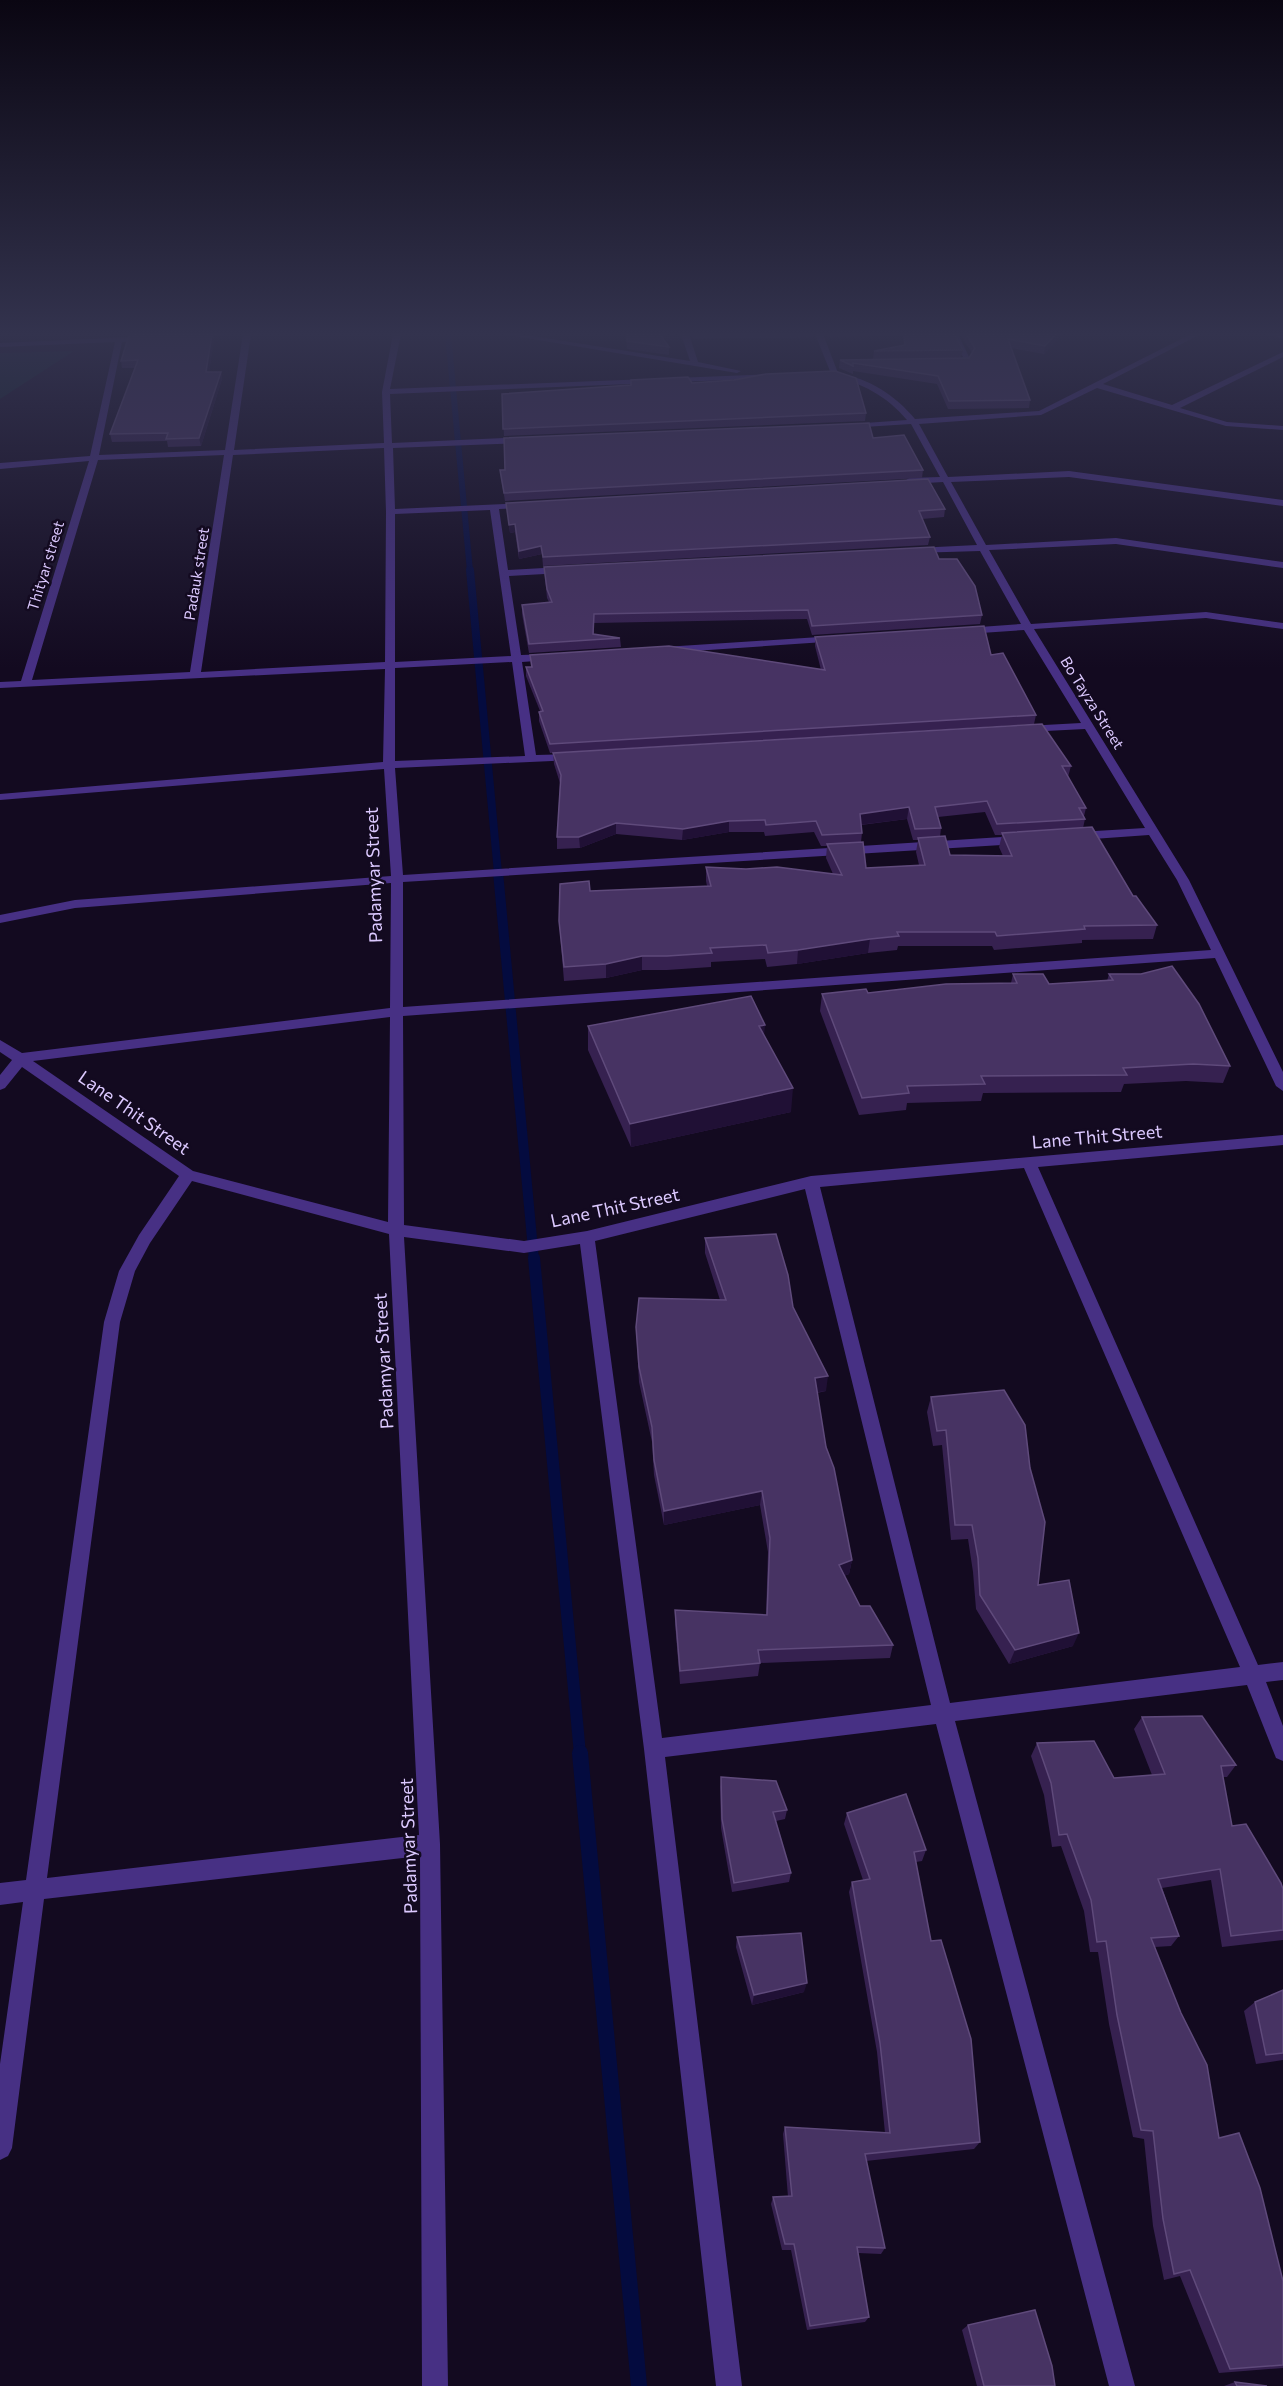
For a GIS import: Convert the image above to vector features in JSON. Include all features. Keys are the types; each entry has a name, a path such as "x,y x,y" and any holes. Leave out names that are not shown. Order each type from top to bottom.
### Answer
{"street":[{"name":"Thityar street","path":"26,682 97,445"},
{"name":"Padauk street","path":"195,675 230,445"},
{"path":"0,466 94,458 404,445"},
{"name":"Bo Tayza Street","path":"928,445 1028,628 1183,880 1283,1086"},
{"name":"Padamyar Street","path":"388,446 391,512 389,765 397,879 396,1230 430,1844 435,2386"},
{"path":"899,482 1069,474 1283,503"},
{"path":"391,512 542,504"},
{"path":"494,507 531,760"},
{"path":"902,552 1116,541 1283,565"},
{"path":"504,573 574,569"},
{"path":"957,632 1206,615 1283,627"},
{"path":"647,651 849,639"},
{"path":"0,685 564,656"},
{"path":"1017,730 1089,726"},
{"path":"0,797 389,765 590,756"},
{"path":"1071,837 1153,831"},
{"path":"0,919 75,904 397,879 1035,839"},
{"path":"0,1085 22,1058 396,1012 1219,954"},
{"name":"Lane Thit Street","path":"0,1045 22,1058 188,1175 396,1230 524,1247 587,1237 811,1182 1283,1140"},
{"path":"1029,1163 1253,1675 1283,1751"},
{"path":"0,2148 37,1891 112,1322 127,1271 144,1239 188,1175"},
{"path":"811,1182 943,1713 1122,2386"},
{"path":"587,1237 654,1749 729,2386"},
{"path":"654,1749 1283,1671"},
{"path":"0,1894 430,1844"}],"building":[{"path":"504,445 910,445 923,470 504,493 500,470 505,470"},
{"path":"928,479 945,509 919,511 930,537 543,557 541,546 519,551 515,524 509,525 506,503"},
{"path":"934,547 939,559 957,559 975,586 982,615 812,626 808,610 594,614 593,634 620,638 529,644 522,605 552,602 547,589 544,567"},
{"path":"984,626 991,655 1003,653 1036,715 550,744 539,712 543,711 526,667 532,667 530,655 669,646 825,670 815,637"},
{"path":"1042,724 1071,766 1062,766 1086,808 1079,808 1085,819 997,824 987,801 935,807 941,828 915,829 909,807 860,814 862,833 822,835 816,821 766,825 765,820 729,821 683,829 616,823 579,837 557,837 561,775 553,753"},
{"path":"1092,827 1133,896 1136,896 1157,925 1084,926 1085,929 997,936 995,932 897,932 899,936 798,950 768,953 766,945 710,948 712,953 642,956 606,964 564,967 559,921 560,884 589,881 590,891 711,886 706,867 746,869 777,867 842,875 827,844 863,842 866,868 925,865 918,838 945,836 950,855 1012,856 1002,833"},
{"path":"1172,966 1199,1004 1230,1066 1193,1064 1123,1068 1127,1075 981,1076 985,1084 907,1086 909,1093 862,1098 822,994 866,989 868,993 946,984 1017,983 1013,974 1043,974 1049,984 1113,980 1109,974 1141,974"},
{"path":"751,996 765,1025 759,1026 793,1088 630,1124 588,1026"},
{"path":"776,1234 788,1275 793,1307 828,1376 815,1378 826,1447 834,1468 852,1560 839,1565 860,1606 870,1606 893,1645 758,1650 760,1663 680,1671 675,1610 767,1615 770,1538 762,1491 664,1511 654,1460 652,1427 639,1367 636,1327 639,1298 726,1300 705,1238"},
{"path":"1004,1390 1025,1425 1030,1468 1045,1522 1038,1585 1069,1580 1079,1633 1015,1650 980,1595 978,1558 972,1525 955,1525 946,1430 937,1431 931,1397"},
{"path":"1202,1716 1236,1765 1221,1766 1232,1826 1246,1824 1281,1883 1283,1930 1231,1936 1220,1869 1158,1879 1179,1936 1151,1938 1181,2013 1207,2065 1219,2138 1239,2133 1260,2188 1283,2281 1283,2365 1230,2369 1190,2270 1174,2274 1163,2219 1153,2131 1141,2130 1117,2015 1106,1941 1097,1942 1091,1900 1067,1834 1059,1835 1051,1783 1037,1743 1094,1741 1114,1778 1165,1774 1142,1717"},
{"path":"721,1777 776,1781 787,1810 773,1812 791,1873 734,1883 722,1819"},
{"path":"906,1794 926,1850 914,1852 931,1941 941,1940 971,2039 980,2142 865,2154 885,2248 857,2247 869,2317 810,2326 794,2244 785,2244 773,2197 792,2196 785,2127 890,2133 880,2043 852,1882 870,1879 847,1813"},
{"path":"801,1933 807,1983 754,1995 737,1937"},
{"path":"1283,1990 1283,2053 1266,2055 1255,2002"},
{"path":"1035,2310 1052,2366 1055,2386 984,2386 968,2325"},
{"path":"1235,2382 1267,2386 1237,2386"}],"waterway":[{"path":"458,445 470,571"},
{"path":"470,570 498,873"},
{"path":"498,872 534,1260"},
{"path":"534,1258 580,1754"},
{"path":"580,1753 639,2386"}]}
